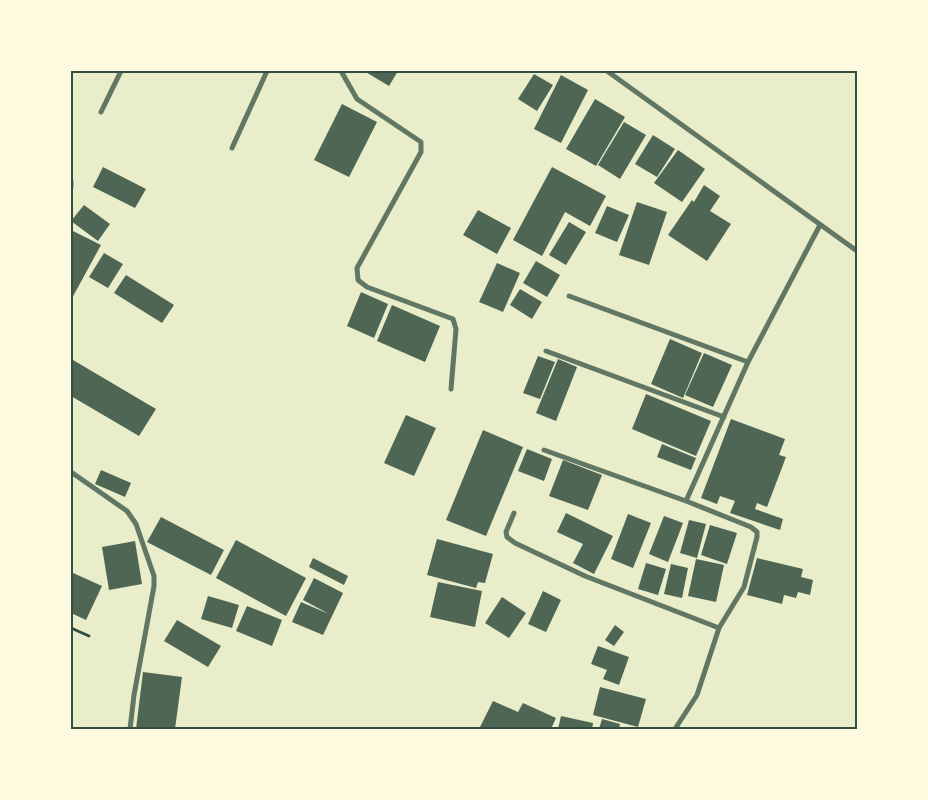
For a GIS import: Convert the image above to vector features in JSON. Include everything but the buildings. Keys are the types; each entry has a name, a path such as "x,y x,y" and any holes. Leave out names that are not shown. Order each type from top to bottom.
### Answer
{"street":[{"path":"102,112 121,71"},
{"path":"232,148 267,71"},
{"path":"341,71 356,99 421,142 421,152 357,268 357,276 358,280 367,286 453,319 456,329 451,389"},
{"path":"607,71 857,251"},
{"path":"71,181 71,187"},
{"path":"686,501 748,362 820,225"},
{"path":"569,296 748,362"},
{"path":"546,351 724,417"},
{"path":"544,450 686,501 751,527 756,532 755,548 744,587 719,628 697,695 675,729"},
{"path":"71,472 127,512 136,524 154,576 154,586 134,695 130,729"},
{"path":"514,513 506,532 507,536 515,543 585,576 719,628"}],"path":[{"path":"71,628 88,636"}]}
